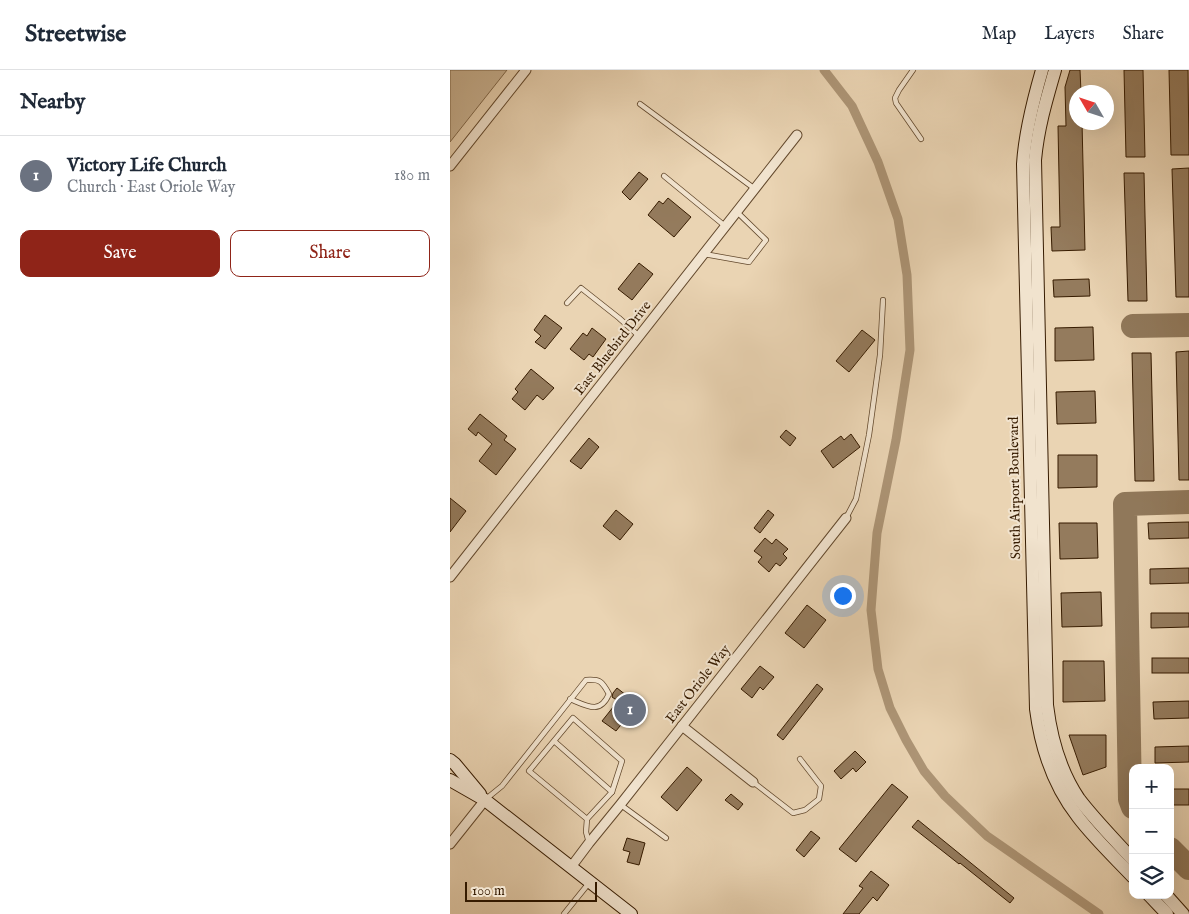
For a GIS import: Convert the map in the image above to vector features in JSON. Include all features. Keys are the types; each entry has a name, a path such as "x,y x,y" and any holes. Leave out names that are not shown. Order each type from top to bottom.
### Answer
{"street":[{"path":"450,166 526,70"},
{"name":"South Airport Boulevard","path":"1042,70 1030,116 1023,164 1031,263 1047,705 1054,743 1069,782 1129,871"},
{"name":"South Airport Boulevard","path":"1031,263 1036,145 1043,109 1055,70"},
{"name":"East Bluebird Drive","path":"450,577 797,135"},
{"name":"East Oriole Way","path":"572,867 846,518"},
{"path":"682,726 753,782"},
{"path":"450,760 485,800"},
{"path":"450,780 485,800 631,914"},
{"path":"450,844 485,800"},
{"name":"South Airport Boulevard","path":"1112,845 1129,857"},
{"path":"1154,899 1167,914"},
{"path":"1170,899 1183,914"}],"lane":[{"path":"913,70 895,98 921,139"},
{"path":"640,104 755,189"},
{"path":"664,176 726,226"},
{"path":"704,254 749,262 766,240 737,212"},
{"path":"568,303 581,288 639,336"},
{"path":"846,518 856,499 869,435 880,355 883,300"},
{"path":"485,800 502,786 570,699 586,680 597,680 603,683 609,694 606,701 598,707 592,708 570,699"},
{"path":"587,819 529,771 573,718 622,760 612,792 587,819 586,832 589,843"},
{"path":"554,741 612,792"},
{"path":"753,782 793,813 806,810 819,799 822,786 800,759"},
{"path":"620,804 666,838"},
{"path":"564,914 590,882"}],"shaded area":[{"path":"450,70 507,70 450,142"}],"building":[{"path":"1070,70 1080,70 1081,85 1069,85 1069,130 1082,130 1085,250 1052,251 1051,227 1060,227 1058,126 1066,126 1065,87"},
{"path":"1124,70 1143,70 1145,157 1126,157"},
{"path":"1169,70 1188,70 1189,155 1171,155"},
{"path":"1189,168 1189,297 1176,297 1172,169"},
{"path":"639,172 648,179 630,200 622,192"},
{"path":"1124,173 1144,173 1147,301 1128,301"},
{"path":"668,198 691,217 674,237 648,215 659,201 663,204"},
{"path":"639,263 653,274 632,300 618,289"},
{"path":"1089,279 1090,296 1054,297 1053,280"},
{"path":"545,315 562,328 545,349 535,342 541,336 534,330"},
{"path":"1093,327 1094,360 1055,361 1055,328"},
{"path":"592,328 606,339 593,357 589,354 584,360 570,349 583,333 587,336"},
{"path":"862,330 875,340 849,372 836,361"},
{"path":"1189,351 1189,480 1179,480 1176,352"},
{"path":"1132,353 1151,353 1154,481 1135,481"},
{"path":"531,369 554,388 543,400 537,395 525,410 512,399 518,392 515,389"},
{"path":"1095,391 1096,423 1057,424 1056,392"},
{"path":"480,414 507,436 504,440 516,449 496,475 479,461 492,444 478,432 476,436 468,429"},
{"path":"786,430 796,438 790,446 780,437"},
{"path":"851,434 860,447 833,468 821,451 841,436 844,440"},
{"path":"589,438 599,447 581,469 570,461"},
{"path":"1058,455 1097,455 1097,487 1058,488"},
{"path":"450,498 466,511 450,532"},
{"path":"616,510 633,524 620,540 603,526"},
{"path":"768,510 774,515 760,533 754,528"},
{"path":"1189,522 1189,538 1149,539 1148,523"},
{"path":"1059,523 1097,523 1098,558 1060,559"},
{"path":"765,538 772,544 776,539 788,549 783,554 787,558 780,566 776,563 769,572 758,562 762,557 754,551"},
{"path":"1189,568 1189,583 1150,584 1150,569"},
{"path":"1101,592 1102,626 1062,627 1061,593"},
{"path":"807,605 826,620 804,648 785,633"},
{"path":"1151,613 1189,613 1189,627 1151,628"},
{"path":"1152,658 1189,658 1189,673 1152,673"},
{"path":"1063,661 1104,661 1105,701 1063,702"},
{"path":"760,666 774,677 763,690 760,687 752,698 741,689"},
{"path":"817,684 823,689 783,740 777,735"},
{"path":"617,688 645,710 631,727 624,721 616,731 602,721 618,701 612,697"},
{"path":"1189,701 1189,718 1154,719 1153,702"},
{"path":"1069,735 1106,735 1106,767 1083,775"},
{"path":"1189,746 1189,762 1155,763 1155,747"},
{"path":"855,751 866,762 856,772 853,768 841,779 834,771"},
{"path":"687,767 702,780 677,811 661,797"},
{"path":"892,784 908,797 856,862 839,849"},
{"path":"1174,789 1189,789 1189,805 1174,805"},
{"path":"731,794 743,804 738,810 725,800"},
{"path":"918,820 1014,898 1010,903 912,827"},
{"path":"811,831 820,838 804,857 796,850"},
{"path":"627,838 645,843 639,865 627,862 630,852 623,850"},
{"path":"871,871 889,885 877,901 873,897 859,914 843,914 863,888 859,886"}],"waterway":[{"path":"824,70 852,106 878,162 898,219 907,275 910,350 896,440 877,533 871,610 878,669 890,708 924,771 945,796 987,836 1099,914"}],"taxiway":[{"path":"1133,326 1189,325"},
{"path":"1129,764 1125,504 1189,502"},
{"path":"1174,853 1189,868"}],"place":[{"name":"Victory Life Church","path":"630,710"}]}
